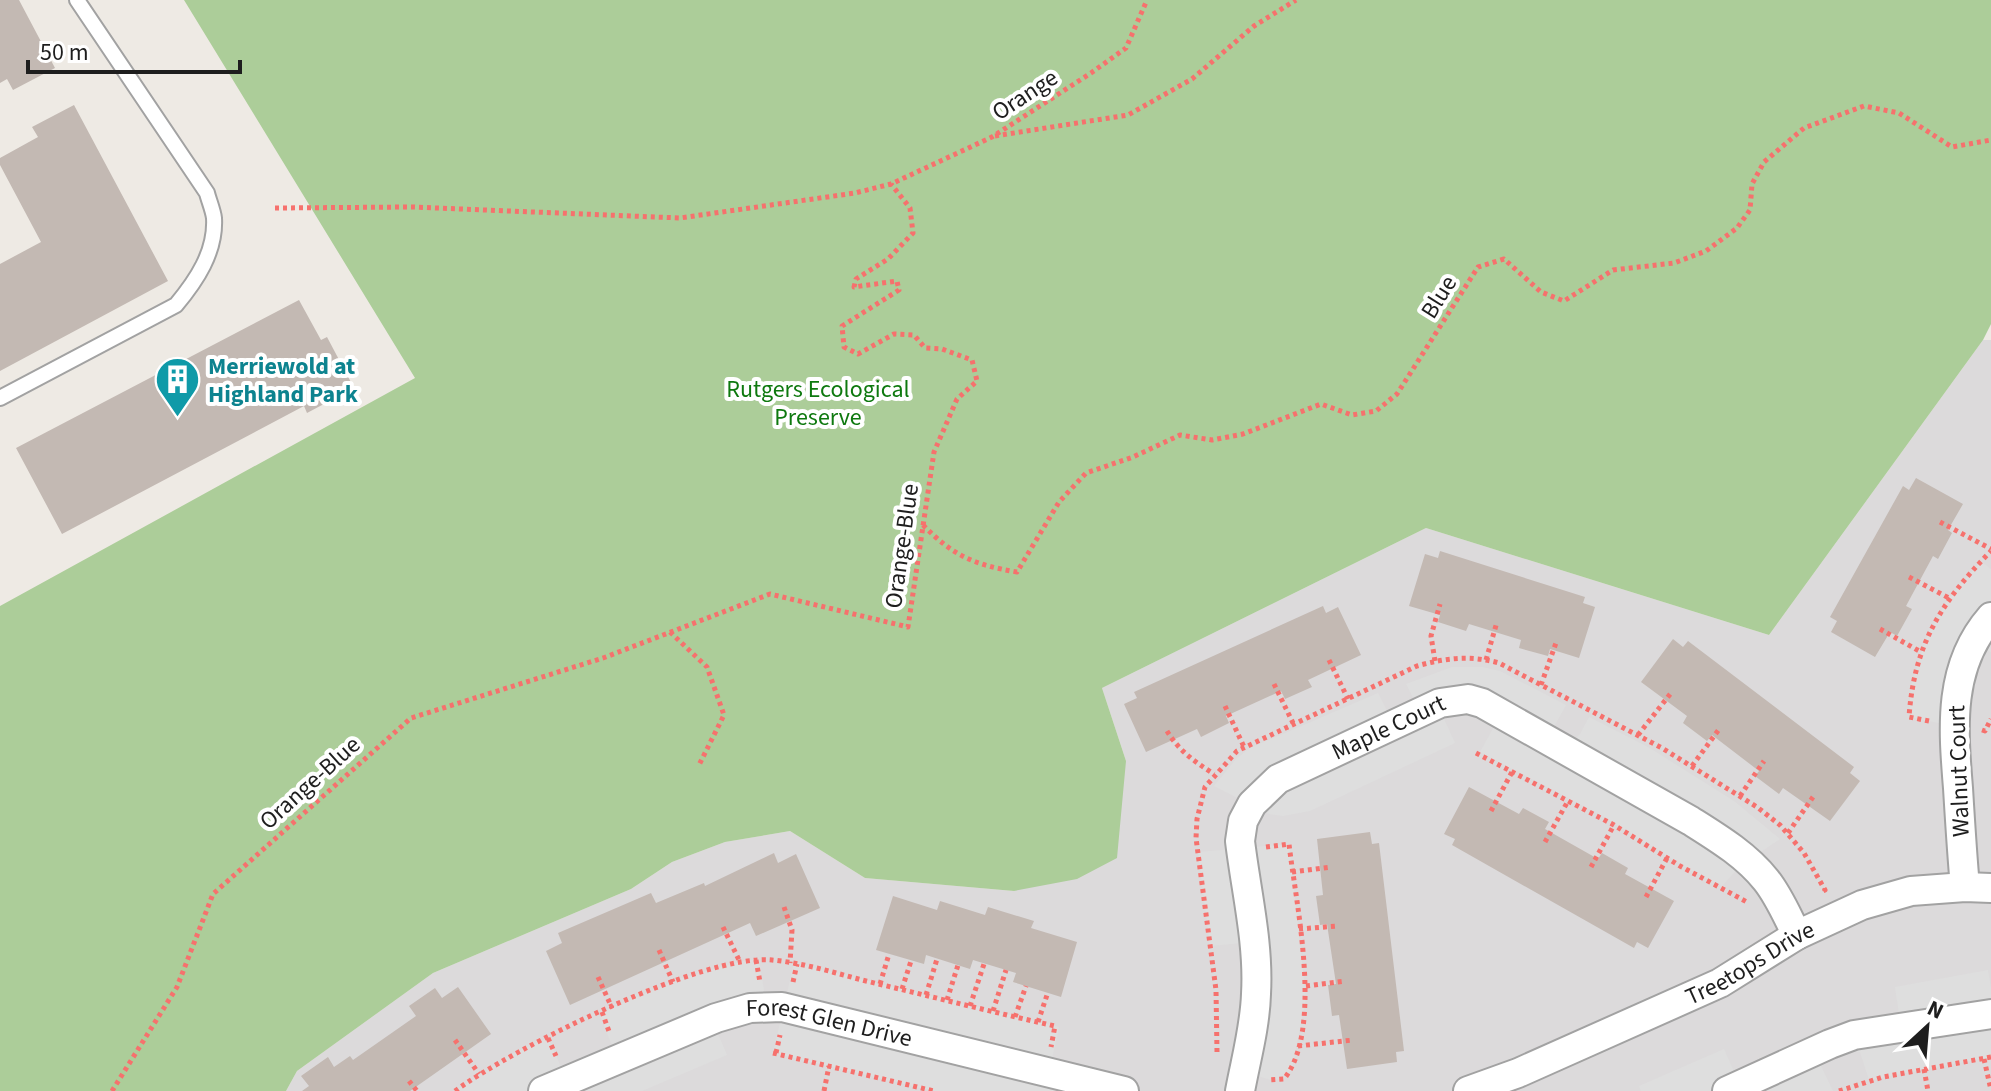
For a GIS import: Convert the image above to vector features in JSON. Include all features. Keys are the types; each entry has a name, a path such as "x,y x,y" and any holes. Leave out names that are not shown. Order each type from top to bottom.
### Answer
{"street":[{"name":"Walnut Court","path":"1978,888 1953,717 1957,687 1967,652 1991,617"},
{"name":"Maple Court","path":"1248,1081 1257,992 1241,850 1243,821 1252,804 1278,779 1440,703 1468,699 1499,713 1725,843 1767,881 1797,935"},
{"name":"Treetops Drive","path":"1468,1091 1522,1082 1720,983 1797,935 1862,905 1911,891 1978,888"},
{"name":"Forest Glen Drive","path":"543,1091 716,1018 750,1008 782,1007 1124,1091"},
{"path":"1727,1091 1854,1035 1991,1014"}],"lane":[{"path":"0,398 176,305 197,280 209,250 214,218 207,193 77,0"}],"path":[{"name":"Orange","path":"275,208 412,207 680,218 855,193 891,184 992,137 1046,104 1126,48 1147,0"},
{"path":"992,137 1128,115 1192,79 1254,26 1296,0"},
{"name":"Blue","path":"923,525 939,542 981,566 1017,572 1059,502 1086,473 1133,457 1180,435 1212,440 1243,434 1321,404 1352,415 1376,411 1397,394 1478,267 1504,259 1541,292 1564,301 1613,270 1674,263 1706,251 1737,228 1750,210 1752,184 1764,162 1804,128 1864,106 1899,113 1952,147 1991,140"},
{"name":"Orange-Blue","path":"112,1091 177,987 213,894 411,718 603,658 770,594 908,627 934,452 957,399 977,381 972,360 942,349 925,348 914,335 894,334 858,354 844,347 842,326 899,290 897,281 854,287 856,279 888,259 913,233 910,208 891,184"},
{"path":"1909,717 1911,685 1937,616 1991,550 1940,522"},
{"path":"1909,577 1949,598"},
{"path":"1435,661 1431,636 1440,604"},
{"path":"1486,660 1497,622"},
{"path":"1880,629 1921,652"},
{"path":"670,632 707,667 724,715 699,765"},
{"path":"1541,685 1557,640"},
{"path":"1241,850 1289,844 1306,986 1292,1069 1284,1079 1248,1081 1217,1064 1216,990 1196,838 1205,787 1214,774 1244,747 1435,661 1457,658 1486,660 1541,685 1692,766 1770,815 1810,861 1825,890"},
{"path":"1329,660 1348,699"},
{"path":"1274,684 1293,723"},
{"path":"1638,735 1671,693"},
{"path":"1225,706 1244,747"},
{"path":"1692,766 1720,728"},
{"path":"1167,731 1185,754 1214,774"},
{"path":"1476,753 1614,825 1711,884 1757,906"},
{"path":"1740,796 1764,761"},
{"path":"1491,811 1512,772"},
{"path":"1788,833 1813,797"},
{"path":"1545,842 1568,801"},
{"path":"1591,867 1614,825"},
{"path":"1646,897 1667,858"},
{"path":"1292,872 1331,867"},
{"path":"784,907 792,930 790,963"},
{"path":"1299,929 1338,926"},
{"path":"723,927 740,962"},
{"path":"659,950 673,982"},
{"path":"880,984 889,954"},
{"path":"926,995 937,959"},
{"path":"902,989 911,961"},
{"path":"970,1006 984,964"},
{"path":"947,1000 958,965"},
{"path":"993,1011 1006,970"},
{"path":"598,977 612,1008"},
{"path":"1306,986 1345,981"},
{"path":"1015,1017 1026,986"},
{"path":"1038,1022 1048,992"},
{"path":"455,1040 479,1074"},
{"path":"1298,1046 1353,1040"},
{"path":"773,1053 934,1091"},
{"path":"1839,1091 1869,1080 1987,1058 1991,1090"},
{"path":"824,1091 829,1066"},
{"path":"1924,1069 1928,1091"},
{"path":"409,1081 417,1091"},
{"path":"895,1091 897,1082"}],"shaded area":[{"path":"1983,340 1991,340 1991,1091 286,1091 297,1071 433,973 631,889 672,862 725,842 790,831 865,878 1014,891 1126,761 1102,688 1426,528 1769,635"},
{"path":"1981,561 1991,569 1991,652 1973,643 1953,726 1909,717 1911,685 1928,633 1949,598"},
{"path":"1452,667 1483,667 1500,671 1566,705 1555,725 1556,730 1570,738 1580,734 1589,717 1648,747 1734,801 1780,839 1740,866 1722,886 1604,817 1480,752 1500,716 1440,710 1455,743 1310,811 1283,816 1269,814 1214,786 1236,759 1250,748 1378,693 1392,721 1420,711 1406,684"},
{"path":"1289,844 1306,998 1292,1069 1284,1079 1271,1080 1244,1072 1253,942 1210,946 1198,852"},
{"path":"747,960 759,960 767,1008 712,1020 727,1055 642,1091 455,1091 516,1052 548,1038 567,1080 617,1058 599,1013 682,978"},
{"path":"794,963 1059,1027 1049,1072 1124,1091 934,1091 773,1053"},
{"path":"1988,970 1991,987 1991,1057 1869,1080 1860,1052 1853,1051 1824,1061 1821,1066 1833,1091 1641,1091 1639,1086 1724,1049 1740,1085 1901,1028 1895,987"}],"green space":[{"name":"Rutgers Ecological Preserve","path":"184,0 1991,0 1991,324 1983,340 1769,635 1426,528 1102,688 1126,761 1117,858 1077,879 1014,891 865,878 790,831 725,842 672,862 631,889 433,973 297,1071 286,1091 0,1091 0,606 415,378"}],"building":[{"path":"0,0 19,0 55,68 13,90 7,79 0,83"},
{"path":"74,105 168,281 0,371 0,264 41,242 0,165 0,158 38,137 32,127"},
{"name":"Merriewold at Highland Park","path":"299,300 321,340 327,337 354,388 307,413 304,406 62,534 16,448"},
{"path":"1916,478 1963,504 1948,530 1952,533 1938,559 1933,556 1906,606 1912,609 1897,636 1890,632 1875,657 1831,632 1837,621 1830,617 1903,486 1909,490"},
{"path":"1440,551 1585,597 1583,603 1595,607 1579,658 1550,649 1548,656 1519,648 1521,640 1469,624 1466,631 1438,622 1440,615 1409,606 1425,554 1438,558"},
{"path":"1323,606 1326,613 1338,607 1361,655 1308,680 1312,687 1285,699 1281,691 1226,716 1229,723 1201,737 1197,729 1146,752 1124,704 1137,698 1134,692"},
{"path":"1673,639 1683,647 1688,641 1854,767 1850,773 1860,781 1830,821 1783,788 1779,794 1755,776 1759,771 1712,735 1707,741 1683,723 1687,716 1641,682"},
{"path":"1469,787 1519,814 1523,808 1549,822 1545,829 1598,859 1602,853 1628,868 1625,874 1674,901 1648,948 1637,942 1634,948 1452,845 1455,839 1444,834"},
{"path":"1370,832 1372,844 1379,843 1404,1051 1396,1052 1397,1062 1347,1069 1339,1015 1332,1016 1328,985 1336,984 1327,924 1320,925 1316,896 1323,895 1317,839"},
{"path":"774,853 778,863 796,854 820,908 756,936 750,923 570,1005 546,951 562,943 558,933 651,893 656,903 704,883 705,886"},
{"path":"893,896 937,910 940,901 985,915 988,907 1034,921 1031,928 1077,942 1061,997 1013,982 1016,973 973,960 970,969 926,955 924,964 876,950"},
{"path":"458,987 491,1034 410,1091 302,1091 309,1086 301,1076 328,1057 334,1067 350,1056 353,1060 416,1016 409,1006 435,988 442,998"}],"place":[{"name":"Merriewold at Highland Park","path":"177,419"}]}
